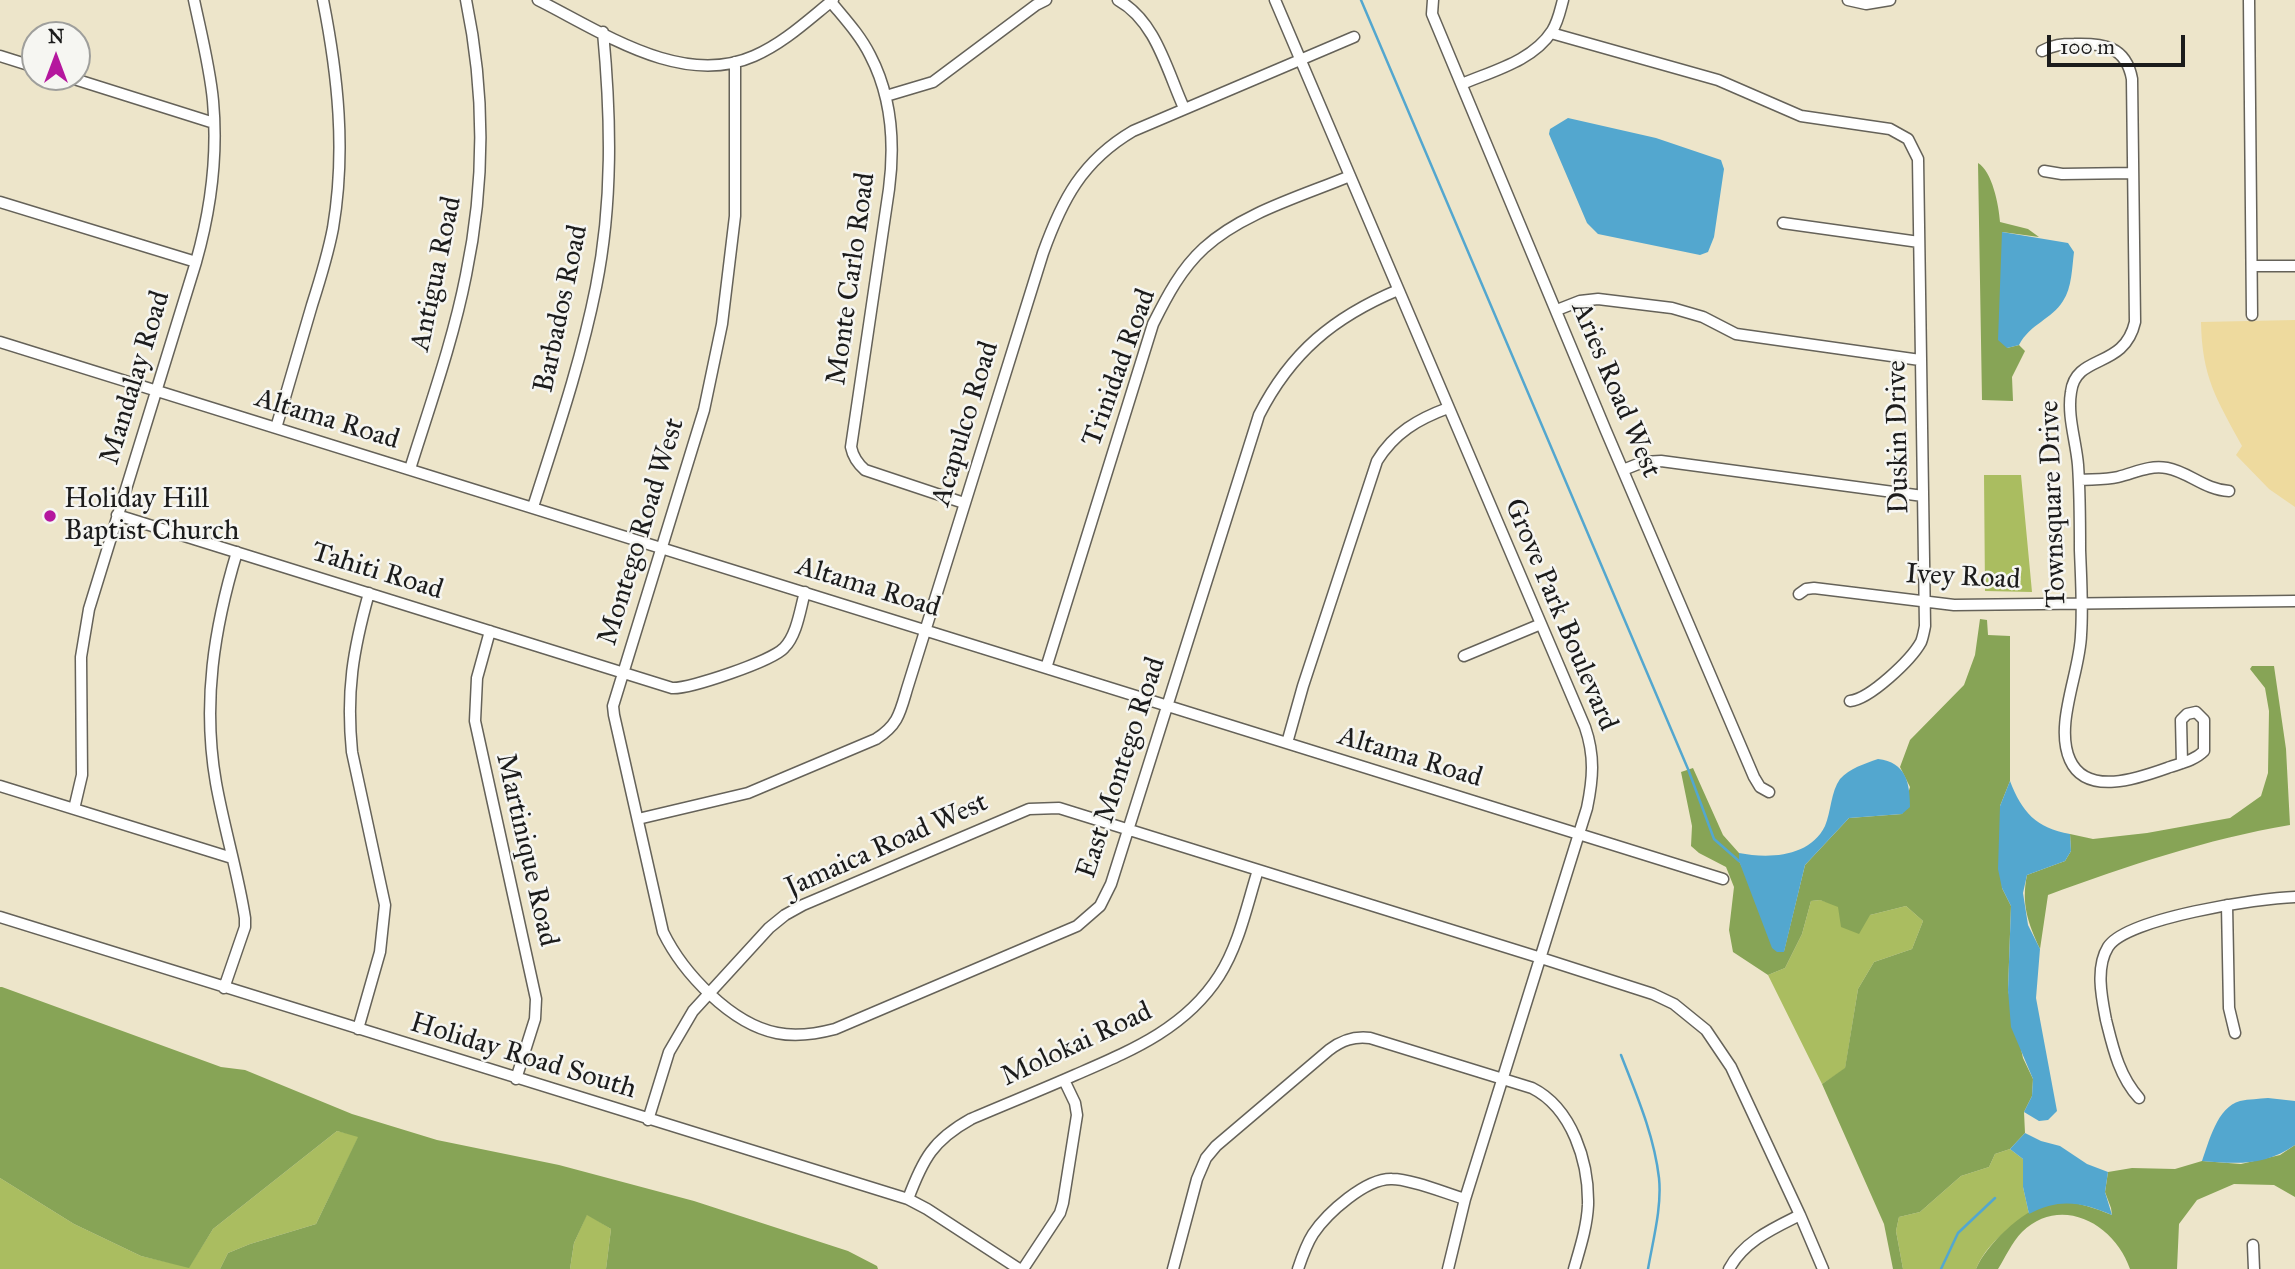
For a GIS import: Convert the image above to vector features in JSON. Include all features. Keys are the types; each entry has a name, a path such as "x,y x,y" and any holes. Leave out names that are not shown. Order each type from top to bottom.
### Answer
{"street":[{"name":"Mandalay Road","path":"74,809 82,775 81,657 89,609 196,262 212,191 213,98 194,0"},
{"path":"276,428 325,261 333,229 339,181 337,80 323,0"},
{"name":"Antigua Road","path":"410,470 458,312 473,241 481,149 475,47 466,0"},
{"path":"538,0 646,53 682,65 710,66 735,62 774,46 832,1"},
{"path":"886,96 933,82 1046,0"},
{"path":"1118,0 1139,15 1151,33 1184,108"},
{"name":"Grove Park Boulevard","path":"1275,0 1591,744 1592,786 1579,834 1465,1199 1448,1269"},
{"name":"Aries Road West","path":"1433,0 1432,14 1623,470 1754,777 1760,787 1769,792"},
{"path":"1462,84 1527,55 1551,33 1563,0"},
{"path":"1849,0 1866,4 1890,0"},
{"path":"2249,0 2252,315"},
{"name":"Monte Carlo Road","path":"832,1 870,55 886,96 891,128 892,164 851,447 858,464 866,470 964,503"},
{"name":"Barbados Road","path":"533,508 583,345 598,275 608,191 609,149 608,82 603,32"},
{"name":"Duskin Drive","path":"1551,33 1718,80 1801,116 1891,130 1908,139 1918,159 1924,602 1922,639 1913,653 1868,696 1850,701"},
{"name":"Acapulco Road","path":"638,819 748,793 890,730 898,718 1044,253 1056,218 1067,197 1094,159 1116,141 1184,108 1354,37"},
{"name":"Townsquare Drive","path":"2042,51 2061,44 2096,43 2107,46 2123,57 2131,71 2132,79 2133,334 2120,351 2085,368 2073,382 2070,393 2079,480 2081,604 2080,649 2066,723 2066,749 2076,770 2092,779 2116,781 2141,778 2182,763"},
{"path":"0,56 21,63"},
{"name":"Montego Road West","path":"710,993 679,961 663,932 614,715 615,698 622,673 704,410 722,324 734,216 735,62"},
{"path":"91,84 214,122"},
{"path":"2044,171 2063,174 2133,173"},
{"name":"Trinidad Road","path":"1046,668 1153,324 1174,284 1203,249 1241,221 1350,176"},
{"path":"0,202 196,262"},
{"path":"1783,223 1919,242"},
{"path":"2252,266 2295,266"},
{"name":"East Montego Road","path":"710,993 749,1023 775,1033 807,1035 835,1029 1083,922 1100,906 1128,830 1250,439 1271,392 1310,344 1338,321 1366,304 1398,290"},
{"path":"1557,310 1580,301 1598,299 1672,308 1703,317 1736,334 1920,360"},
{"name":"Altama Road","path":"0,342 1723,879"},
{"path":"1287,743 1377,461 1406,427 1448,408"},
{"path":"1623,470 1643,462 1661,461 1923,496"},
{"path":"2079,480 2114,478 2158,467 2178,471 2214,489 2229,491"},
{"name":"Tahiti Road","path":"117,515 622,673 681,689 773,657 790,640 805,592"},
{"path":"224,988 245,927 244,906 216,782 209,698 216,630 237,552"},
{"name":"Ivey Road","path":"1799,594 1814,588 1954,605 2295,601"},
{"path":"358,1029 380,952 385,905 349,727 351,667 369,593"},
{"path":"1464,656 1541,624"},
{"name":"Martinique Road","path":"490,631 477,678 475,721 536,999 534,1020 516,1079"},
{"path":"2196,712 2204,720 2205,747 2201,754 2182,763 2181,720 2187,713 2196,712"},
{"path":"0,786 232,858"},
{"name":"Jamaica Road West","path":"648,1120 669,1052 693,1011 769,928 785,915 1028,809 1059,808 1541,958 1653,994 1674,1004 1706,1031 1731,1067 1823,1269"},
{"name":"Molokai Road","path":"908,1199 927,1154 953,1129 1136,1049 1177,1022 1220,975 1258,870"},
{"path":"2139,1098 2121,1071 2105,1012 2101,967 2108,946 2117,937 2130,931 2227,905 2295,898"},
{"path":"2227,905 2230,1017 2235,1033"},
{"name":"Holiday Road South","path":"0,918 908,1199 1021,1269"},
{"path":"1172,1269 1197,1180 1211,1151 1337,1044 1348,1039 1370,1038 1546,1095 1565,1116 1585,1173 1588,1206 1574,1269"},
{"path":"1021,1269 1060,1213 1063,1203 1077,1115 1075,1103 1064,1080"},
{"path":"1298,1269 1315,1231 1358,1190 1370,1184 1388,1179 1406,1181 1465,1199"},
{"path":"1729,1269 1746,1247 1762,1234 1800,1215"},
{"path":"2253,1245 2254,1269"}],"green space":[{"path":"1978,163 1991,181 2000,222 2028,229 2039,237 2002,232 2007,348 2019,345 2025,351 2012,377 2013,401 1982,400"},
{"path":"1984,475 2021,475 2032,592 1985,591"},
{"path":"1980,619 1987,620 1988,635 2010,636 2010,781 2000,806 2002,888 2011,906 2008,990 2023,1058 2033,1079 2032,1096 2024,1112 2025,1133 2010,1149 1995,1154 1989,1167 1961,1176 1920,1212 1899,1217 1896,1231 1903,1269 1893,1269 1884,1224 1822,1084 1845,1068 1858,989 1874,962 1912,949 1923,921 1906,906 1870,915 1859,934 1841,927 1838,907 1820,900 1811,901 1802,934 1785,968 1768,975 1733,952 1729,930 1734,887 1726,867 1691,846 1692,826 1681,772 1693,768 1723,835 1739,853 1739,861 1784,951 1805,865 1849,818 1902,814 1910,787 1900,767 1910,740 1964,685 1975,655"},
{"path":"2252,666 2274,666 2286,749 2290,825 2168,854 2048,895 2040,949 2027,913 2027,875 2065,861 2071,851 2070,834 2093,839 2147,833 2230,818 2261,796 2268,773 2269,711 2265,688 2250,669"},
{"path":"1820,900 1870,915 1906,906 1923,921 1912,949 1874,962 1858,989 1845,1069 1822,1084 1768,975 1785,968 1802,934 1811,901"},
{"path":"2,987 221,1067 245,1070 352,1114 437,1140 559,1165 694,1201 848,1251 878,1269 606,1269 611,1229 587,1215 574,1243 570,1269 220,1269 228,1253 316,1224 358,1137 337,1131 213,1229 189,1268 141,1256 74,1224 0,1178"},
{"path":"337,1131 359,1136 316,1224 228,1253 220,1269 0,1269 0,1178 74,1224 141,1256 189,1267 213,1229"},
{"path":"2295,1145 2295,1197 2274,1185 2234,1184 2197,1200 2179,1224 2177,1269 2130,1269 2123,1253 2100,1227 2085,1219 2053,1215 2037,1221 2022,1232 1998,1269 1976,1269 2006,1230 2027,1214 2047,1204 2072,1203 2112,1215 2105,1192 2108,1172 2132,1168 2175,1169 2202,1161 2241,1164 2280,1155"},
{"path":"2010,1149 2023,1159 2023,1187 2029,1214 1992,1244 1976,1269 1903,1269 1896,1231 1899,1217 1920,1212 1961,1176 1989,1167 1995,1154"},
{"path":"587,1214 611,1229 606,1269 570,1269 574,1243"}],"sand":[{"path":"2295,320 2295,507 2269,489 2236,455 2242,446 2212,387 2204,358 2201,322"}],"water":[{"path":"1568,118 1656,138 1721,160 1724,169 1714,237 1708,252 1700,255 1598,234 1587,223 1549,134 1550,129"},
{"path":"2002,232 2068,243 2074,252 2070,284 2063,301 2053,313 2029,332 2019,345 2007,348 1998,340"},
{"path":"1878,759 1895,764 1904,775 1909,790 1910,807 1902,814 1849,818 1805,865 1784,952 1777,952 1772,948 1739,861 1739,853 1775,855 1799,850 1809,844 1825,826 1840,779 1853,769"},
{"path":"2010,781 2020,802 2032,817 2048,828 2070,834 2071,851 2065,861 2027,875 2023,893 2028,925 2040,949 2036,998 2057,1111 2048,1120 2039,1121 2024,1112 2032,1096 2033,1079 2011,1027 2008,990 2011,906 2002,888 1998,869 2000,806"},
{"path":"2268,1098 2295,1101 2295,1145 2262,1160 2239,1163 2202,1161 2215,1126 2225,1110 2240,1101"},
{"path":"2025,1133 2060,1146 2087,1164 2108,1172 2105,1192 2112,1215 2090,1207 2070,1204 2050,1206 2029,1214 2023,1187 2023,1159 2010,1149"}],"waterway":[{"path":"1361,0 1688,769 1714,839 1739,861"},
{"path":"1621,1055 1639,1101 1657,1162 1660,1189 1648,1269"},
{"path":"1941,1269 1958,1233 1995,1198"}],"place":[{"name":"Holiday Hill Baptist Church","path":"50,516"}]}
